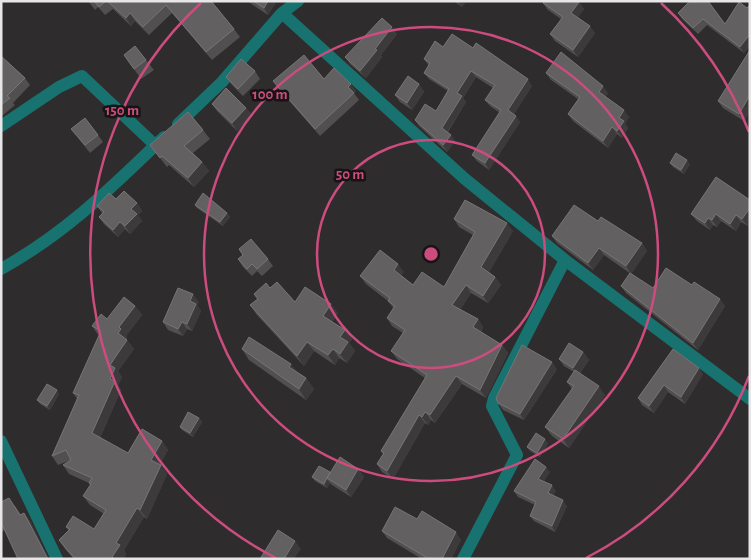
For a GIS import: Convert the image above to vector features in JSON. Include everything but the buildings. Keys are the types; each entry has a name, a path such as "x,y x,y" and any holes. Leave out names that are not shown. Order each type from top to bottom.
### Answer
{"street":[{"path":"1,269 31,253 82,215 222,82 282,13 298,1"},
{"path":"282,13 465,179 565,260 750,399"},
{"path":"1,126 59,86 82,76 155,145"},
{"path":"463,559 517,455 492,406 494,398 565,260"},
{"path":"1,441 57,559"}]}
